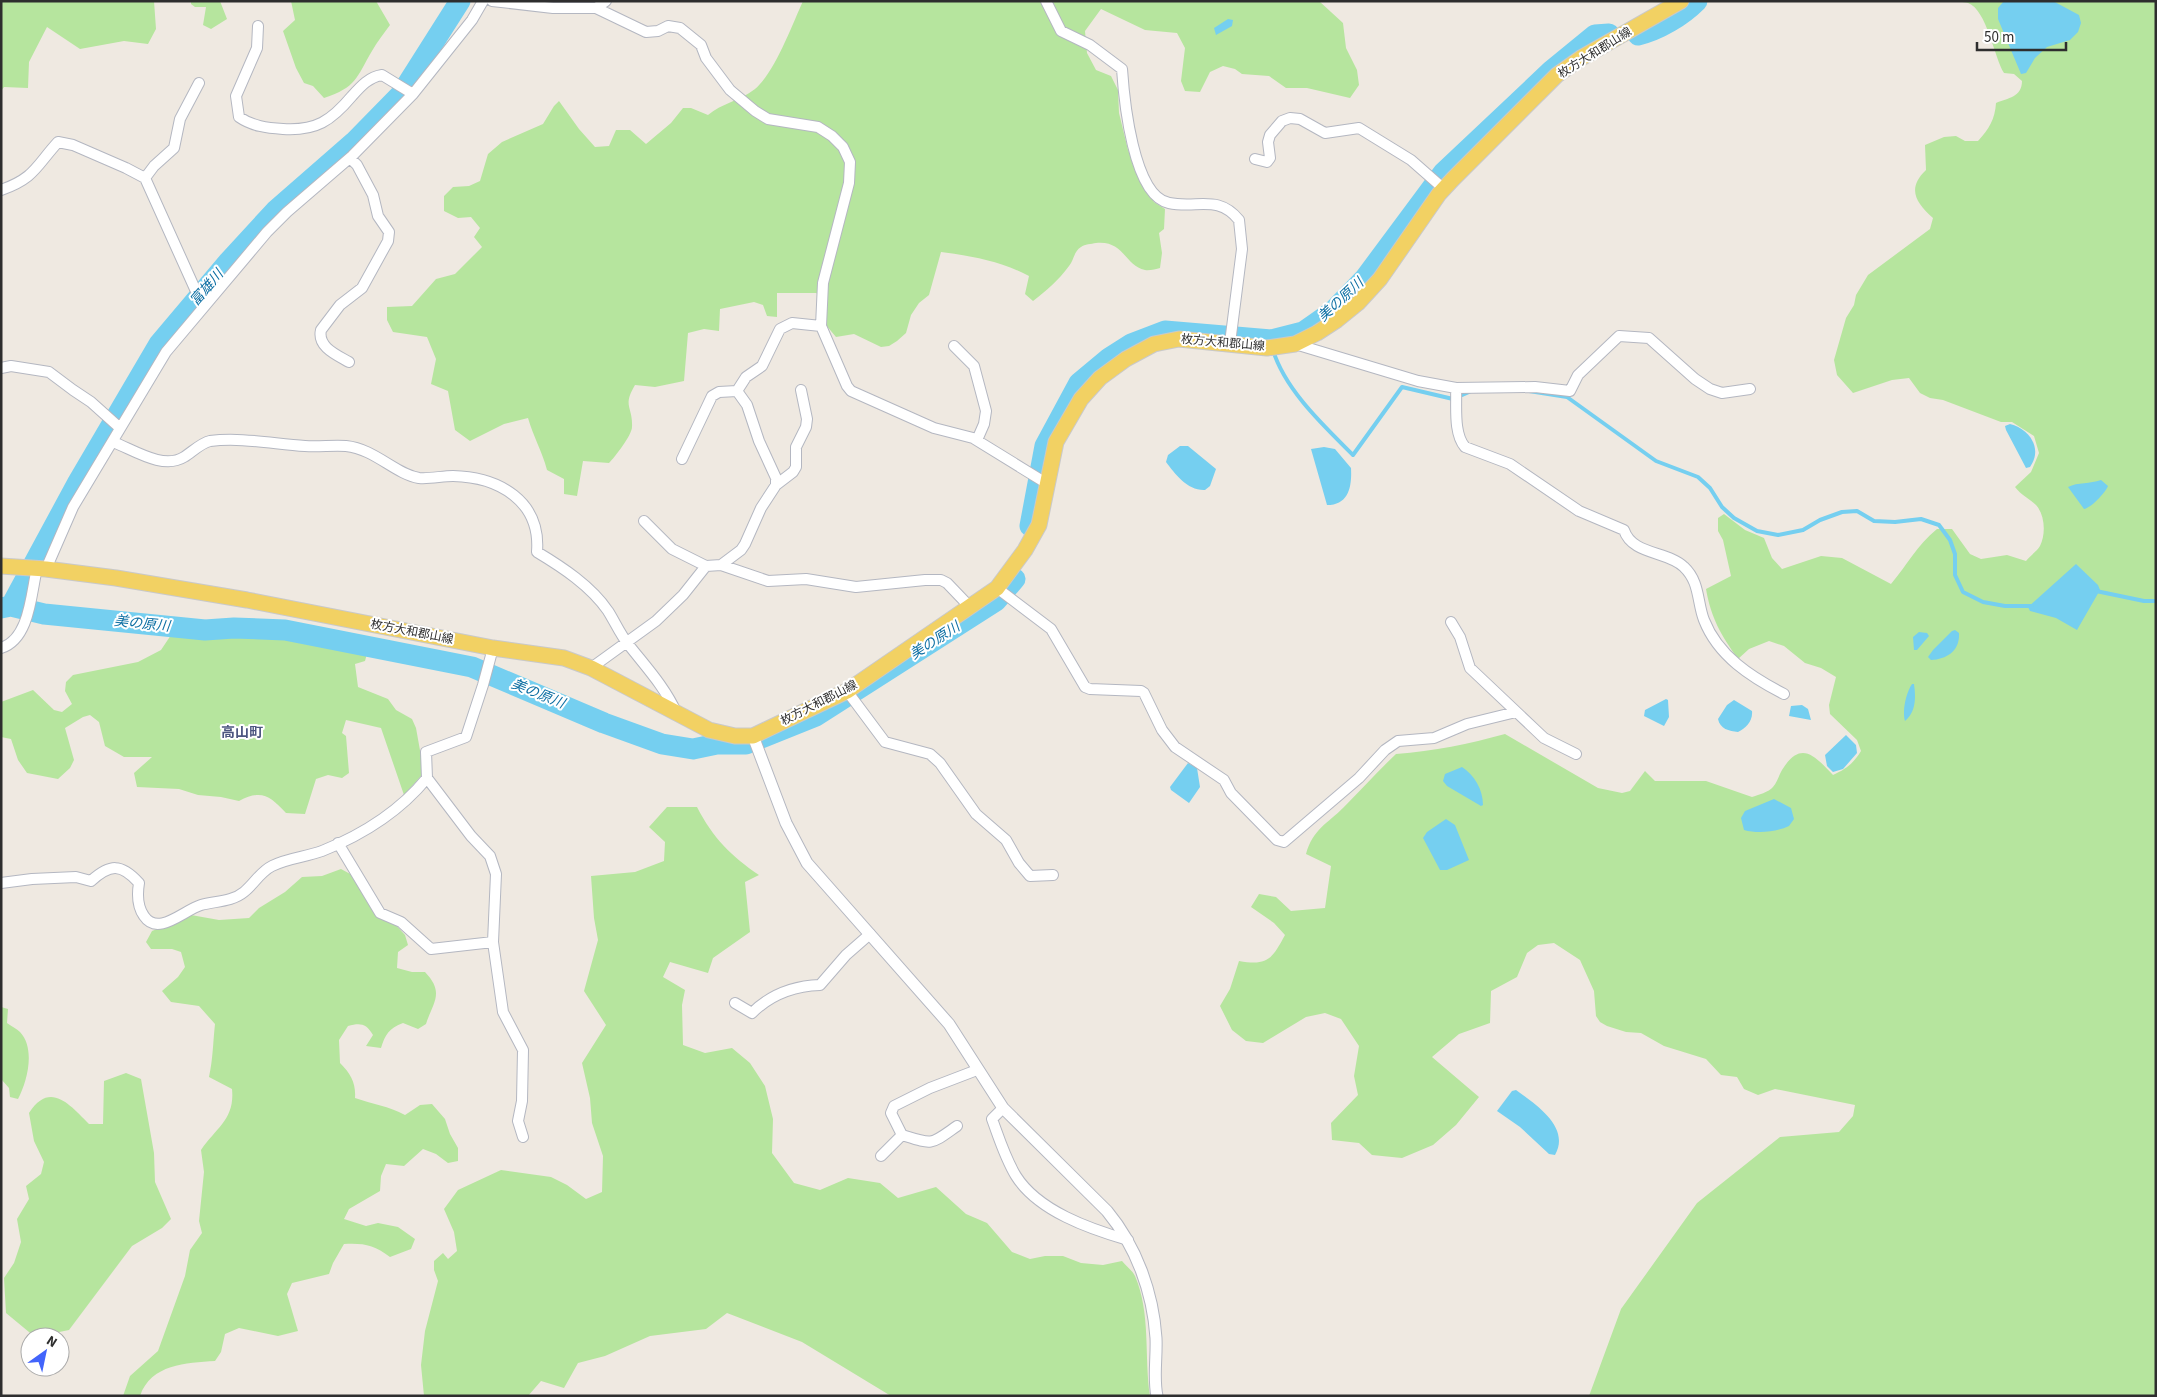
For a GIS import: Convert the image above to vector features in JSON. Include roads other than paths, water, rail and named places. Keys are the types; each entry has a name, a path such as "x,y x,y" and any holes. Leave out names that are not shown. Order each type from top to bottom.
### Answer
{"main road":[{"name":"枚方大和郡山線","path":"1,566 42,568 248,600 493,648 564,658 591,668 677,714 722,734 755,743 848,691 997,588 1025,550 1038,525 1056,442 1080,399 1100,378 1126,359 1154,344 1179,339 1267,348 1294,344 1338,320 1358,303 1380,279 1444,188 1557,75 1581,58 1682,1"}],"street":[{"path":"1,648 16,640 22,630 42,568 74,506 166,352 267,232 287,212 350,158 413,94 472,20 483,1"},
{"path":"492,1 553,8 596,8 646,32 658,31 668,26 680,28 702,45 706,58 730,90 755,112 768,119 818,127 832,136 843,147 850,162 849,183 823,284 820,326 851,391 934,428 977,440 1046,483"},
{"path":"596,8 606,1"},
{"path":"1046,1 1054,20 1062,31 1090,45 1122,68 1128,130 1140,167 1156,198 1168,203 1212,203 1225,206 1239,220 1242,249 1230,343"},
{"path":"258,26 257,48 249,70 237,89 236,96 239,117 245,121 276,129 309,128 322,124 333,116 372,76 382,75 413,94"},
{"path":"145,178 154,166 174,148 180,119 199,83"},
{"path":"1255,159 1267,162 1270,158 1268,142 1276,127 1282,121 1290,118 1300,119 1325,133 1359,128 1411,160 1444,188"},
{"path":"1,190 14,186 30,176 58,142 73,145 145,178 195,289 208,300"},
{"path":"349,362 328,350 322,340 322,330 340,305 362,288 382,254 389,232 378,216 372,195 357,165 350,158"},
{"path":"737,391 746,377 762,366 780,329 792,323 820,326"},
{"path":"1294,344 1409,378 1456,388 1535,387 1570,391 1578,375 1619,336 1649,338 1695,380 1710,389 1722,393 1750,389"},
{"path":"954,346 974,366 986,411 984,424 977,440"},
{"path":"2,367 11,366 49,372 91,402 120,428"},
{"path":"1456,388 1458,427 1461,443 1465,447 1510,464 1580,510 1624,530 1626,536 1639,547 1674,559 1693,578 1704,620 1718,644 1732,661 1753,678 1784,694"},
{"path":"721,565 741,550 761,508 776,485 793,472 796,467 796,447 806,427 807,419 801,390"},
{"path":"682,459 712,396 719,392 737,391"},
{"path":"737,391 747,405 759,441 776,478 776,485"},
{"path":"113,442 162,461 172,462 208,441 248,440 326,448 345,446 360,449 412,476 421,478 469,477 486,481 502,488 518,498 535,523 537,552 570,574 607,610 626,643 652,672 671,699 677,714"},
{"path":"644,521 672,550 706,566 721,565 768,581 806,579 856,587 941,580 947,583 970,607"},
{"path":"591,668 656,621 683,594 706,566"},
{"path":"997,588 1050,629 1085,687 1090,689 1141,691 1144,693 1162,730 1175,746 1224,780 1231,793 1246,810 1277,840 1284,842 1359,778 1385,750 1398,741 1434,738 1467,724 1516,712"},
{"path":"1451,622 1460,637 1470,668 1544,738 1576,754"},
{"path":"493,648 466,738 426,752 427,778 471,836 490,856 496,874 492,942 503,1012 523,1050 522,1101 518,1121 523,1137"},
{"path":"848,691 885,742 930,754 940,763 976,814 999,831 1019,864 1030,876 1053,875"},
{"path":"755,743 786,823 807,863 949,1024 1003,1108 1120,1226 1138,1262 1154,1314 1157,1396"},
{"path":"1,883 32,879 76,877 92,881 105,869 116,868 132,875 139,883 137,896 140,909 145,918 155,924 165,924 199,906 233,899 244,892 271,866 323,851 368,828 411,797 427,778"},
{"path":"338,843 380,913 401,922 431,949 492,942"},
{"path":"735,1003 752,1013 764,1001 778,994 802,986 820,985 846,955 870,934"},
{"path":"957,1126 934,1142 926,1142 902,1135 890,1113 894,1106 930,1088 977,1070"},
{"path":"1003,1108 992,1119 1003,1151 1017,1178 1055,1212 1105,1234 1128,1240"},
{"path":"881,1156 902,1135"}],"water":[{"path":"2004,1 2053,1 2079,15 2081,23 2078,32 2070,40 2047,47 2035,58 2026,73 2021,74 1998,19 1998,8"},
{"path":"1228,19 1233,20 1232,26 1216,35 1214,28"},
{"path":"2010,424 2029,435 2035,447 2034,460 2030,467 2026,468 2006,430 2005,426"},
{"path":"1180,446 1188,446 1216,469 1210,486 1205,490 1199,490 1188,485 1166,462 1168,455"},
{"path":"1324,447 1335,449 1351,468 1350,488 1345,498 1340,502 1327,505 1311,449"},
{"path":"2101,480 2108,486 2094,503 2084,509 2068,487 2076,484"},
{"path":"2076,564 2098,585 2100,590 2077,630 2056,618 2030,611 2028,607"},
{"path":"1955,630 1959,633 1959,639 1955,649 1947,656 1931,660 1928,657 1933,650"},
{"path":"1919,632 1927,633 1929,636 1917,650 1914,650 1913,637"},
{"path":"1912,684 1914,684 1915,689 1915,699 1913,709 1905,721 1905,702"},
{"path":"1666,699 1668,700 1669,717 1664,726 1644,716 1645,710"},
{"path":"1734,700 1752,711 1748,724 1738,732 1723,727 1718,719 1727,705"},
{"path":"1802,705 1808,709 1811,720 1789,716 1791,706"},
{"path":"1846,735 1856,745 1857,753 1843,769 1833,772 1827,766 1825,755"},
{"path":"1188,763 1197,768 1200,787 1189,803 1171,790 1170,787"},
{"path":"1462,767 1477,783 1483,799 1483,805 1481,806 1447,786 1443,781 1445,774"},
{"path":"1774,799 1791,808 1794,819 1789,826 1767,832 1744,830 1741,818 1745,811"},
{"path":"1446,819 1455,825 1469,860 1447,870 1440,870 1423,838 1427,832"},
{"path":"1516,1090 1541,1109 1555,1126 1559,1145 1555,1155 1549,1154 1520,1127 1497,1111 1512,1091"}],"waterway":[{"name":"富雄川","path":"11,606 78,482 159,344 229,261 275,211 354,142 401,94 460,1"},
{"name":"美の原川","path":"1638,35 1670,22 1697,1"},
{"name":"美の原川","path":"1030,526 1045,446 1079,383 1109,358 1131,344 1165,331 1271,340 1303,332 1333,311 1365,278 1443,173 1551,71 1595,35 1609,34"},
{"path":"1273,350 1286,379 1296,393 1318,420 1353,455 1402,387 1453,399 1469,392"},
{"path":"1529,391 1567,397 1656,461 1698,477 1710,488 1722,507 1734,518 1757,531 1778,535 1803,530 1820,520 1842,512 1857,511 1874,521 1895,522 1921,519 1939,525 1950,540 1955,554 1955,575 1963,592 1983,602 2005,606 2032,606"},
{"name":"美の原川","path":"1,608 11,606 44,614 205,630 234,628 285,630 472,667 604,723 662,744 693,749 717,744 746,744 816,716 996,601 1015,579"},
{"path":"2096,591 2144,601 2156,601"}],"district":[{"name":"高山町","path":"242,733"}]}
